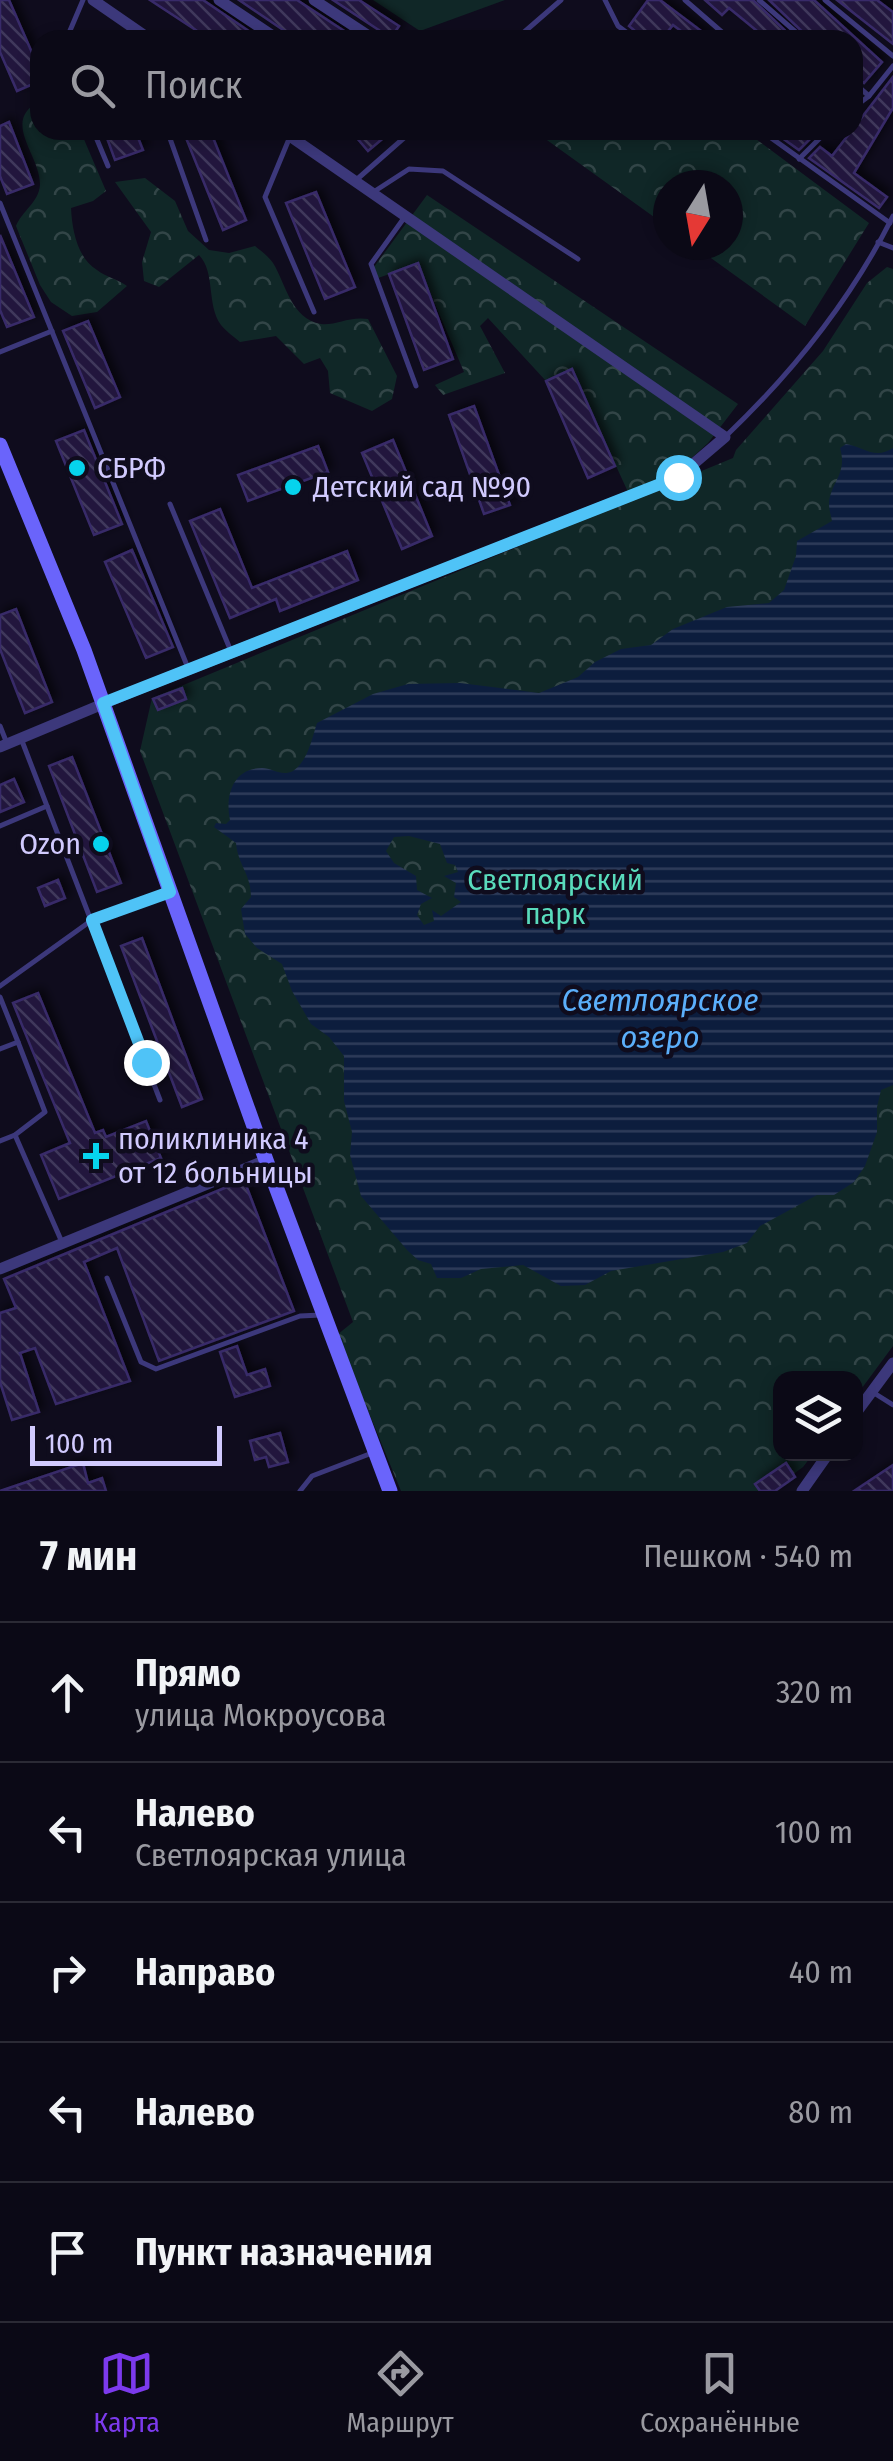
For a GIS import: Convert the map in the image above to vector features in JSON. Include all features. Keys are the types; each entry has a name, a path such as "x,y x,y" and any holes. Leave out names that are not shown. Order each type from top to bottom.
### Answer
{"main road":[{"path":"0,444 103,703 266,1160 390,1491"}],"street":[{"path":"93,0 136,30"},
{"path":"220,0 264,30"},
{"path":"314,0 360,30"},
{"path":"4,746 188,669 678,477 725,437 301,140"},
{"path":"0,1269 266,1160"},
{"path":"863,1403 893,1362"},
{"path":"802,1491 823,1461"}],"lane":[{"path":"70,30 83,0"},
{"path":"526,30 561,0"},
{"path":"605,0 624,30"},
{"path":"685,0 720,30"},
{"path":"759,0 794,30"},
{"path":"825,0 861,30"},
{"path":"863,31 893,56"},
{"path":"863,100 893,66"},
{"path":"863,91 869,96"},
{"path":"97,140 108,166"},
{"path":"170,140 206,240"},
{"path":"288,140 265,197 314,312"},
{"path":"355,181 402,140"},
{"path":"725,437 756,408 824,327 891,220 774,140"},
{"path":"800,159 818,140"},
{"path":"372,193 409,169 442,171 578,259"},
{"path":"1,208 188,669"},
{"path":"406,216 371,264 416,386"},
{"path":"878,242 893,248"},
{"path":"0,352 52,331"},
{"path":"170,504 232,652"},
{"path":"0,726 4,746"},
{"path":"20,738 160,1100"},
{"path":"0,826 47,806"},
{"path":"0,986 92,920 170,892"},
{"path":"0,997 45,1112 0,1141"},
{"path":"0,1049 18,1042"},
{"path":"15,1134 62,1243"},
{"path":"107,1278 141,1362 156,1369 300,1316 324,1315"},
{"path":"871,1391 893,1405"},
{"path":"300,1491 312,1476 375,1452"}],"green space":[{"path":"373,0 505,0 423,30"},
{"path":"29,109 30,140 84,140 106,191 93,201 71,208 74,234 90,265 127,286 97,312 72,316 51,302 16,226 40,185 23,128 23,118"},
{"path":"547,140 757,140 869,223 805,326 714,260 743,260 743,170 653,170 653,216"},
{"path":"145,178 175,201 188,231 209,250 229,253 255,246 273,263 296,308 311,321 326,324 368,319 397,376 392,399 372,411 330,393 328,371 320,358 304,364 276,336 240,342 216,317 208,271 199,255 159,287 144,281 142,262 151,232 115,182"},
{"path":"427,195 738,404 708,443 675,473 628,492 572,370 546,381 488,318 480,326 505,373 443,395 435,385 464,372 418,264 378,278 374,267"},
{"name":"Светлоярский парк","path":"887,267 893,269 893,1346 863,1387 863,1371 773,1371 773,1461 808,1461 770,1491 401,1491 337,1335 353,1322 140,751 152,698 733,458 823,351 867,283"}],"water":[{"name":"Светлоярское озеро","path":"846,444 881,453 893,448 893,1085 881,1090 877,1132 865,1166 854,1182 834,1195 817,1195 760,1226 747,1243 723,1252 611,1271 585,1285 561,1286 523,1265 481,1269 461,1278 437,1278 431,1264 408,1251 361,1196 350,1155 352,1132 344,1101 344,1056 329,1037 311,1024 282,964 257,948 245,934 241,909 251,897 249,882 236,843 214,827 230,820 233,785 252,769 293,771 306,755 317,723 373,694 408,684 460,683 539,693 578,677 595,662 621,649 651,645 673,629 727,607 769,603 784,590 797,541 832,521 829,504 842,465 840,448","holes":["409,836 440,844 447,863 455,865 458,872 444,876 456,883 454,897 461,902 441,916 432,910 434,921 424,925 417,915 421,904 432,898 417,890 416,876 394,863 386,851 394,837"]}],"building":[{"path":"0,0 9,0 30,48 30,85 17,91 0,52"},
{"path":"150,0 203,0 247,30 196,30"},
{"path":"239,0 297,0 343,30 283,30"},
{"path":"333,0 359,0 399,26 396,30 379,30"},
{"path":"648,0 660,0 700,30 680,30 673,25 669,30 634,30 629,26"},
{"path":"705,0 753,0 784,30 756,30 729,8 722,15"},
{"path":"769,0 814,0 847,30 800,30"},
{"path":"837,0 877,0 893,12 893,44"},
{"path":"863,45 882,62 863,82"},
{"path":"893,77 893,108 854,173 887,197 879,208 809,158 820,147 832,156 844,140 863,140 863,116"},
{"path":"9,122 33,184 7,194 0,176 0,126"},
{"path":"108,140 139,140 143,150 115,160"},
{"path":"187,140 214,140 246,220 223,230"},
{"path":"359,140 381,140 368,151"},
{"path":"785,140 809,140 799,150"},
{"path":"316,192 355,287 325,299 286,203"},
{"path":"0,235 34,317 7,327 0,310"},
{"path":"418,263 453,359 424,370 389,274"},
{"path":"88,321 120,397 95,408 63,331"},
{"path":"572,369 615,466 588,478 546,381"},
{"path":"474,406 510,505 484,514 449,415"},
{"path":"84,430 122,524 94,535 56,441"},
{"path":"393,440 432,536 402,549 362,453"},
{"path":"318,446 328,472 248,501 238,475"},
{"path":"220,509 252,588 347,551 358,580 280,611 276,599 230,618 190,521"},
{"path":"132,550 173,647 146,658 105,562"},
{"path":"16,609 52,702 25,713 0,649 0,615"},
{"path":"182,688 186,699 158,710 153,699"},
{"path":"72,757 121,883 97,892 49,766"},
{"path":"14,779 24,802 0,812 0,785"},
{"path":"58,880 65,898 45,906 38,888"},
{"path":"142,938 202,1099 182,1107 121,946"},
{"path":"38,993 95,1133 103,1130 106,1137 146,1121 161,1158 59,1199 41,1155 70,1143 13,1003"},
{"path":"244,1180 294,1311 159,1361 117,1248 84,1262 130,1381 56,1404 35,1348 20,1353 39,1412 12,1420 0,1382 0,1313 16,1308 4,1279"},
{"path":"237,1346 247,1375 265,1369 270,1386 235,1397 220,1352"},
{"path":"280,1433 288,1462 269,1467 266,1457 255,1460 250,1441"},
{"path":"83,1463 88,1483 102,1478 106,1491 0,1491"},
{"path":"786,1463 795,1477 775,1491 760,1491 755,1484"},
{"path":"893,1465 893,1491 854,1491"}],"place":[{"name":"СБРФ","path":"77,468"},
{"name":"Детский сад №90","path":"293,487"},
{"name":"Ozon","path":"101,844"},
{"name":"поликлиника 4 от 12 больницы","path":"96,1156"}],"route":[{"path":"146,1062 92,920 170,892 103,703 678,477"}]}
